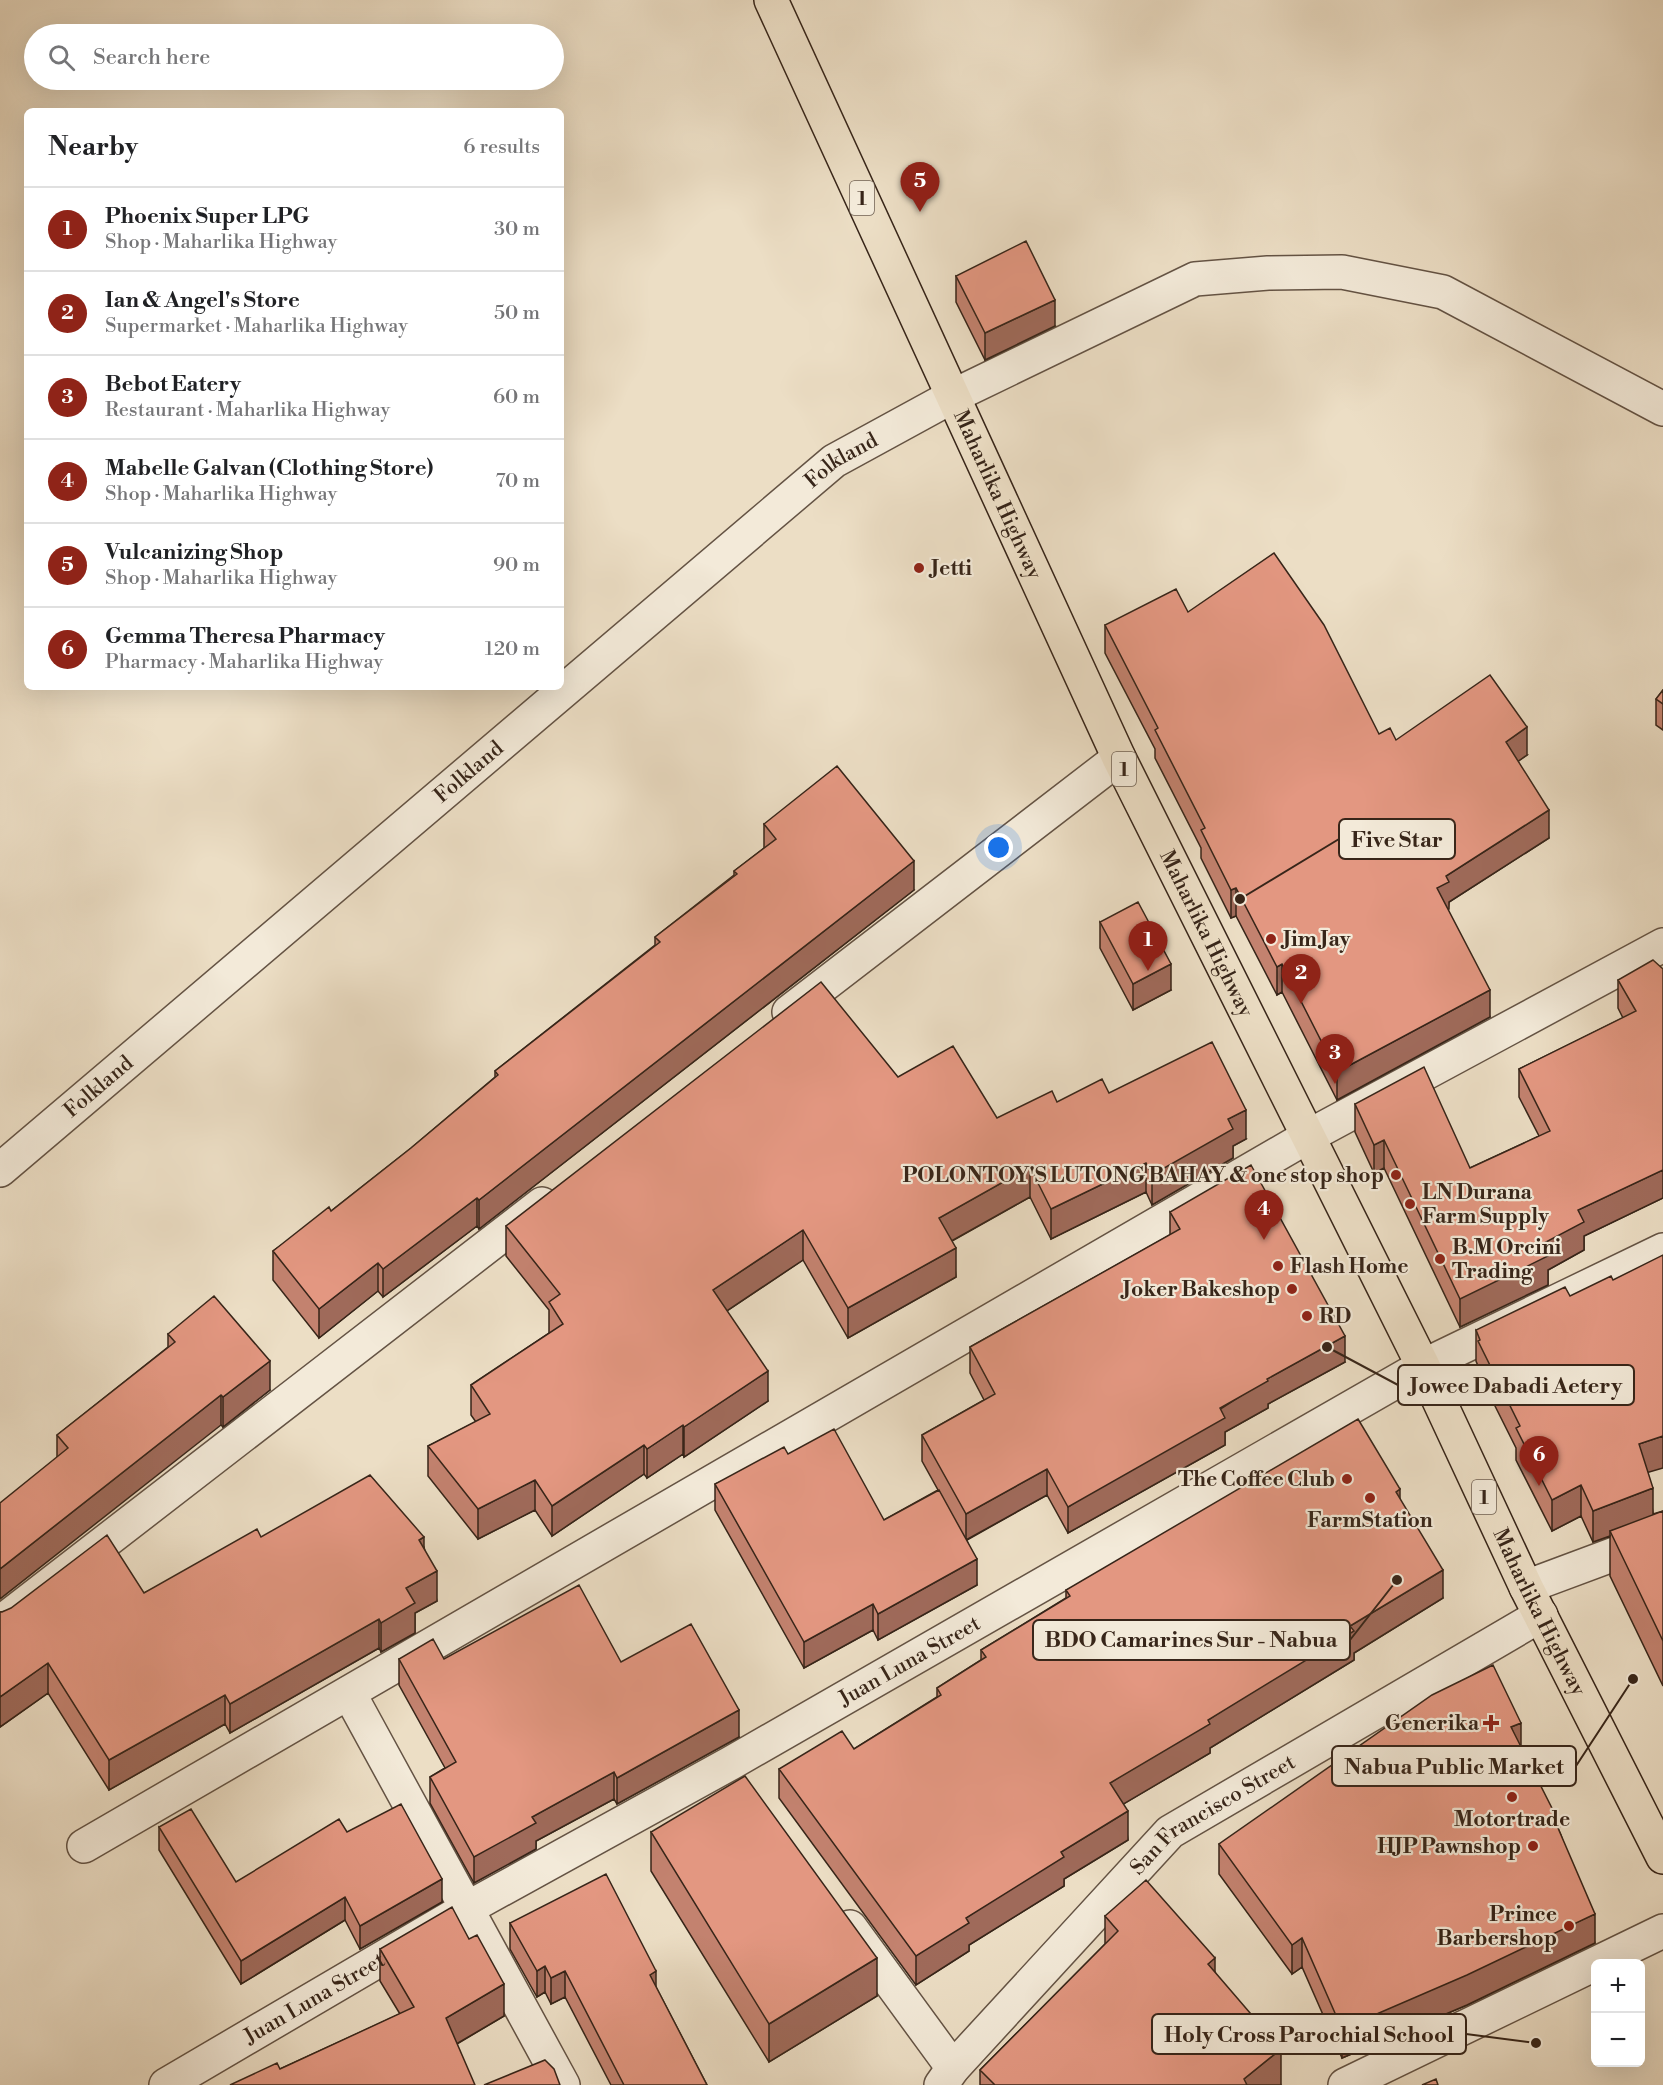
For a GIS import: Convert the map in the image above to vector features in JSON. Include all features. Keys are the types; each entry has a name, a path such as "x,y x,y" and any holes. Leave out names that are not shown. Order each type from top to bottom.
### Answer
{"highway":[{"name":"Maharlika Highway","path":"771,0 1119,758 1423,1366 1534,1601 1663,1857"}],"street":[{"name":"Folkland","path":"0,1170 834,461 953,396 1195,279 1268,273 1342,272 1443,292 1663,409"},
{"path":"768,1029 1119,758"},
{"path":"84,1845 1308,1137 1663,945"},
{"path":"0,1623 569,1183"},
{"name":"Juan Luna Street","path":"166,2085 466,1909 731,1763 1423,1366 1663,1250"},
{"name":"San Francisco Street","path":"947,2077 1170,1832 1534,1601 1663,1536"},
{"path":"349,1693 563,2085"},
{"path":"731,1763 752,1792"},
{"path":"835,1906 947,2077"},
{"path":"1345,2085 1663,1931"}],"building":[{"path":"1026,241 1055,300 985,333 956,276"},
{"path":"1274,553 1324,625 1379,734 1390,728 1396,740 1490,675 1527,727 1506,742 1549,810 1446,876 1449,882 1437,888 1490,990 1337,1072 1282,964 1277,967 1236,888 1231,890 1201,830 1205,828 1155,730 1158,728 1105,625 1176,589 1188,612"},
{"path":"1663,690 1663,704 1656,699"},
{"path":"837,766 914,861 479,1200 477,1198 383,1269 378,1263 319,1309 273,1251 329,1207 331,1211 411,1148 498,1075 495,1071 660,942 655,937 737,874 734,871 776,839 764,824"},
{"path":"1138,902 1171,964 1133,984 1100,922"},
{"path":"1653,960 1663,969 1663,1170 1578,1210 1584,1222 1542,1244 1548,1256 1460,1299 1384,1140 1374,1145 1355,1104 1424,1067 1470,1168 1550,1131 1519,1069 1636,1011 1618,980"},
{"path":"821,982 898,1077 953,1046 997,1118 1052,1091 1057,1102 1102,1079 1109,1093 1212,1042 1246,1110 1228,1119 1233,1129 1152,1175 1146,1163 1051,1209 1030,1167 939,1218 956,1248 848,1308 803,1230 713,1290 768,1371 684,1427 683,1425 647,1449 644,1445 552,1506 535,1480 478,1509 428,1446 490,1414 471,1385 563,1324 549,1302 560,1294 506,1226"},
{"path":"1251,1165 1345,1336 1220,1408 1225,1418 1068,1507 1047,1469 966,1514 922,1435 995,1394 970,1347 1180,1229 1170,1212"},
{"path":"1663,1255 1663,1436 1639,1444 1653,1488 1593,1511 1581,1485 1552,1500 1516,1428 1520,1426 1478,1341 1480,1340 1476,1330 1565,1287 1570,1296 1611,1276 1613,1280"},
{"path":"214,1296 270,1361 223,1397 221,1395 0,1569 0,1503 68,1448 57,1435 175,1342 168,1334"},
{"path":"1358,1419 1400,1489 1396,1492 1443,1570 1350,1626 1354,1631 1208,1720 1210,1724 1110,1783 1128,1811 1061,1852 1064,1857 966,1918 969,1923 916,1956 779,1769 842,1731 854,1749 941,1695 937,1688 986,1657 981,1650 1070,1596 1066,1590"},
{"path":"834,1429 884,1520 939,1490 977,1559 878,1614 873,1604 804,1642 715,1484 784,1447 788,1454"},
{"path":"370,1475 424,1537 419,1540 437,1571 406,1588 415,1603 381,1623 379,1619 230,1704 225,1695 109,1760 48,1663 0,1697 0,1612 11,1608 107,1535 144,1593 257,1529 261,1537"},
{"path":"1663,1511 1663,1641 1610,1531"},
{"path":"579,1585 621,1662 691,1624 739,1710 617,1778 614,1772 532,1817 536,1823 474,1857 430,1777 456,1762 399,1659 433,1639 444,1659"},
{"path":"1493,1665 1521,1723 1511,1727 1561,1826 1558,1828 1595,1914 1467,1975 1342,2029 1302,1938 1292,1945 1219,1844 1432,1695"},
{"path":"745,1776 877,1958 769,2024 651,1832"},
{"path":"401,1804 442,1879 360,1926 345,1897 241,1961 159,1827 191,1809 236,1882 339,1819 347,1832"},
{"path":"606,1874 656,1971 650,1975 707,2085 624,2085 565,1971 551,1978 545,1966 537,1971 510,1923"},
{"path":"1146,1880 1215,1958 1208,1964 1281,2049 1244,2079 1247,2085 995,2085 980,2070 1118,1931 1105,1916"},
{"path":"452,1907 469,1939 477,1935 504,1984 446,2018 475,2085 230,2085 277,2063 280,2069 414,2007 380,1949"},
{"path":"545,2060 554,2069 560,2085 484,2085"},
{"path":"1436,2079 1438,2085 1422,2085"}],"place":[{"name":"Vulcanizing Shop","path":"920,212"},
{"name":"Jetti","path":"919,568"},
{"name":"Five Star","path":"1240,899"},
{"name":"Jim Jay","path":"1271,939"},
{"name":"Phoenix Super LPG","path":"1148,971"},
{"name":"Ian & Angel's Store","path":"1301,1004"},
{"name":"Bebot Eatery","path":"1335,1084"},
{"name":"POLONTOY'S LUTONG BAHAY & one stop shop","path":"1396,1175"},
{"name":"LN Durana Farm Supply","path":"1410,1204"},
{"name":"Mabelle Galvan (Clothing Store)","path":"1264,1240"},
{"name":"B.M Orcini Trading","path":"1440,1259"},
{"name":"Flash Home","path":"1278,1266"},
{"name":"Joker Bakeshop","path":"1292,1289"},
{"name":"RD","path":"1307,1316"},
{"name":"Jowee Dabadi Aetery","path":"1327,1347"},
{"name":"The Coffee Club","path":"1347,1479"},
{"name":"Gemma Theresa Pharmacy","path":"1539,1486"},
{"name":"FarmStation","path":"1370,1498"},
{"name":"BDO Camarines Sur - Nabua","path":"1397,1580"},
{"name":"Nabua Public Market","path":"1633,1679"},
{"name":"Generika","path":"1491,1723"},
{"name":"Motortrade","path":"1512,1797"},
{"name":"HJP Pawnshop","path":"1533,1846"},
{"name":"Prince Barbershop","path":"1569,1926"},
{"name":"Holy Cross Parochial School","path":"1536,2043"}]}
